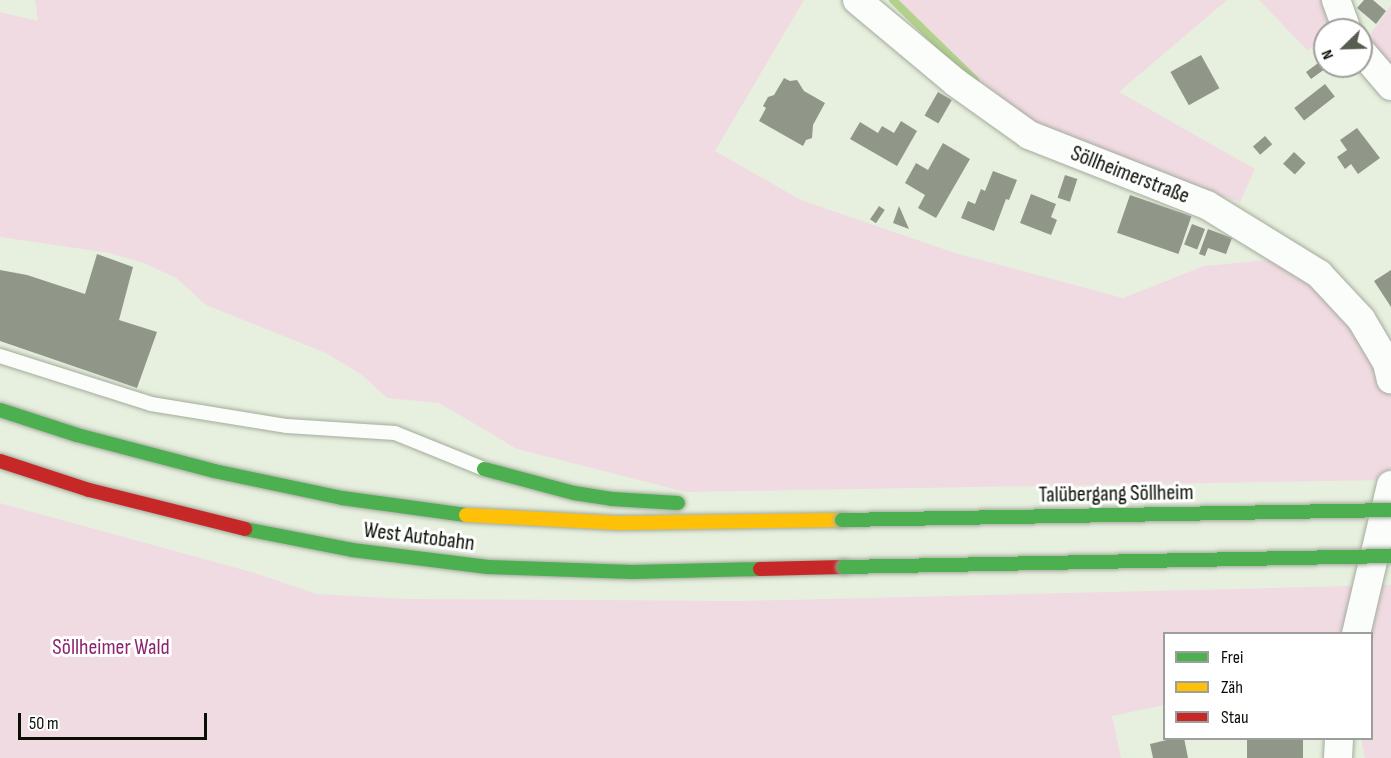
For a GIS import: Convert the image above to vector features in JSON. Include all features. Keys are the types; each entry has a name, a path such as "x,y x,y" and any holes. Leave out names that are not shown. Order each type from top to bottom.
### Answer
{"highway":[{"name":"West Autobahn","path":"0,410 144,454 277,486 342,498 508,518 619,523 842,520"},
{"name":"West Autobahn","path":"0,461 89,490 222,525 352,550 488,567 621,571 1391,556"},
{"path":"484,468 574,493 612,499 673,502 700,509 724,521"},
{"name":"Talübergang Söllheim","path":"842,520 1391,510"}],"street":[{"name":"Söllheimerstraße","path":"857,0 956,82 1029,135 1207,205 1319,274 1360,319 1390,368"},
{"path":"1336,0 1343,18"},
{"path":"1373,65 1391,86"},
{"path":"1356,632 1391,485"},
{"path":"1338,758 1339,740"}],"lane":[{"path":"0,356 151,404 287,426 395,433 484,468"}],"green space":[{"path":"35,0 804,0 715,151 801,200 955,253 1123,298 1204,266 1278,259 1328,302 1366,347 1391,369 1391,480 686,492 517,449 439,403 387,398 362,375 326,353 206,305 176,278 144,263 109,253 0,237 0,12 38,21"},
{"path":"888,0 1227,0 1119,92 1255,169 1240,202 1057,138 1013,112"},
{"path":"1259,0 1329,0 1332,18 1313,18 1313,47 1308,51"},
{"path":"1391,5 1391,69 1373,46 1373,30"},
{"name":"Söllheimer Wald","path":"0,503 255,573 317,594 407,599 738,601 1391,585 1391,758 1365,758 1361,740 1373,740 1373,632 1163,632 1163,705 1112,716 1121,758 0,758"}],"building":[{"path":"1364,0 1373,0 1386,11 1376,24 1373,18 1369,18 1357,8"},
{"path":"1201,55 1219,88 1189,105 1170,72"},
{"path":"1313,67 1313,78 1311,79 1306,72"},
{"path":"784,78 790,81 797,80 804,91 825,103 813,125 812,138 806,140 803,146 759,121 766,108 763,106 768,97 774,95"},
{"path":"1325,84 1335,97 1304,121 1294,108"},
{"path":"938,92 952,100 938,123 924,115"},
{"path":"901,121 917,131 897,166 850,139 860,122 878,133 882,126 894,133"},
{"path":"1357,128 1380,158 1358,174 1351,164 1345,169 1337,157 1347,150 1340,140"},
{"path":"1265,136 1272,144 1260,155 1253,146"},
{"path":"943,143 970,159 936,218 918,208 925,195 905,183 916,163 928,170"},
{"path":"1294,152 1306,163 1295,175 1283,164"},
{"path":"993,171 1017,180 1009,200 1006,199 994,231 961,218 968,201 975,204 981,189 985,191"},
{"path":"1065,175 1077,179 1070,202 1058,198"},
{"path":"1031,194 1056,204 1051,217 1057,220 1051,235 1020,223"},
{"path":"1130,195 1191,216 1178,254 1117,233"},
{"path":"879,206 885,210 876,223 870,219"},
{"path":"899,206 909,229 893,223"},
{"path":"1192,224 1205,229 1197,250 1184,245"},
{"path":"1208,229 1232,238 1226,254 1208,248 1205,256 1199,254"},
{"path":"97,254 133,267 119,320 157,332 137,388 0,341 0,270 27,275 85,294"},
{"path":"1391,270 1391,307 1374,281"},
{"path":"1167,740 1184,740 1188,758 1153,758 1150,744"},
{"path":"1247,740 1303,740 1303,758 1247,758"}],"waterway":[{"path":"893,0 975,80"}],"traffic: fast":[{"path":"0,410 77,435 214,471 342,498 466,515"},
{"path":"484,469 574,493 612,499 678,503"},
{"path":"842,520 1391,510"},
{"path":"245,529 352,550 488,567 632,572 760,569"},
{"path":"844,567 1391,556"}],"traffic: slow":[{"path":"466,515 619,523 842,520"}],"traffic: jam":[{"path":"0,461 89,490 245,529"},
{"path":"760,569 844,567"}]}
